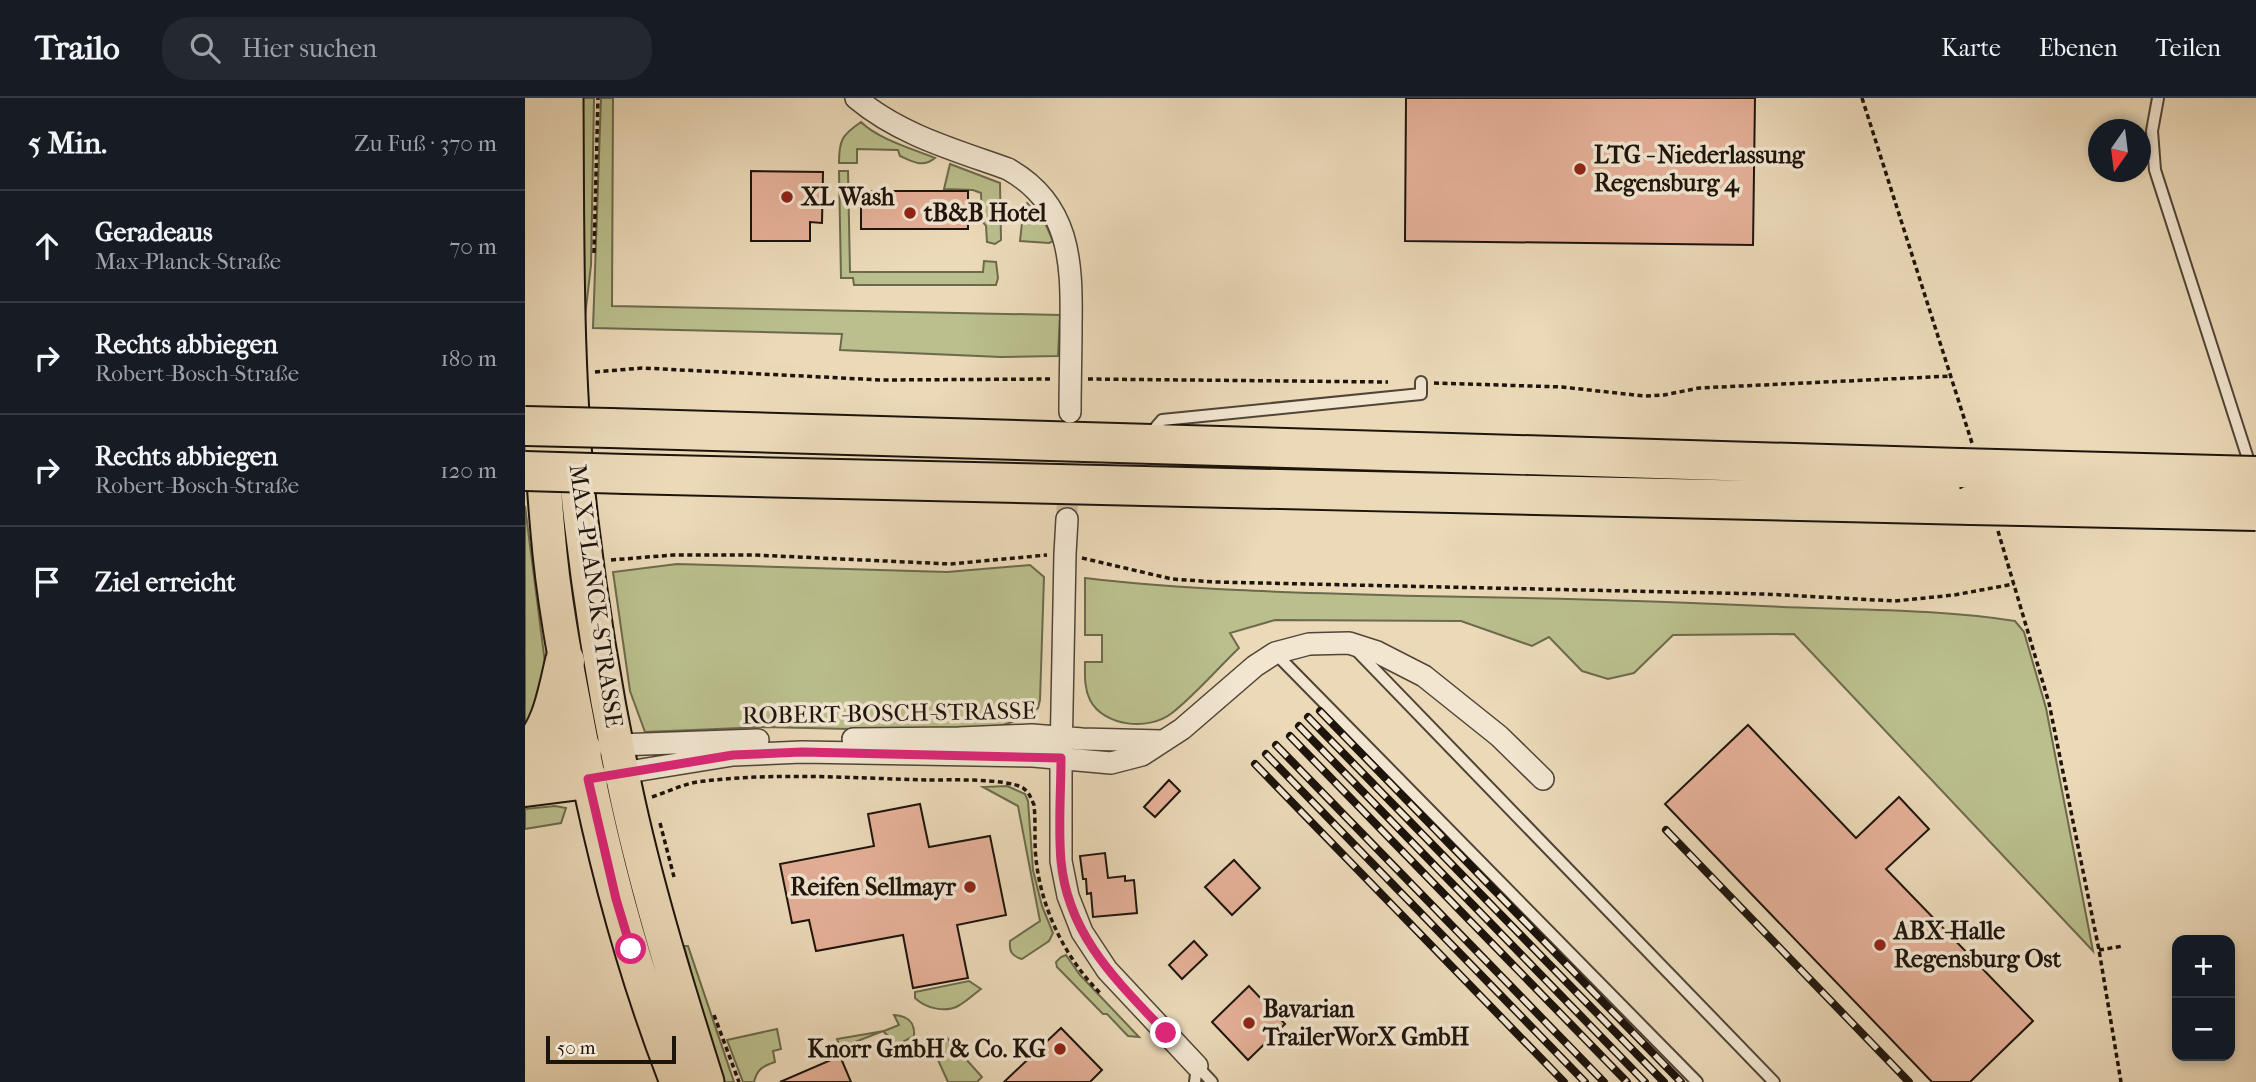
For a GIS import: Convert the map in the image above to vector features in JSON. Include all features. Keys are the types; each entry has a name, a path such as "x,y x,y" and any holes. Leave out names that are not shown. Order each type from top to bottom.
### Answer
{"highway":[{"path":"525,426 1967,457 2256,476"},
{"path":"525,471 1984,515 2256,510"},
{"path":"525,755 543,736 565,661"},
{"path":"525,761 611,763"},
{"path":"525,787 611,763"}],"main road":[{"name":"MAX-PLANCK-STRASSE","path":"534,98 537,366 548,530 565,661 611,763 707,1082"},
{"name":"MAX-PLANCK-STRASSE","path":"566,98 569,345 580,504 611,763 616,899 654,1022 677,1082"}],"street":[{"path":"856,98 875,114 900,129 1008,169 1023,178 1040,194 1057,218 1067,245 1072,273 1070,412"},
{"path":"1067,519 1061,861 1068,896 1082,932 1107,970 1196,1074"},
{"name":"ROBERT-BOSCH-STRASSE","path":"611,763 1032,735 1061,748 1111,763 1142,755 1182,729 1255,666 1275,653 1309,644 1349,643 1377,652 1425,676 1499,736 1543,779"},
{"name":"ROBERT-BOSCH-STRASSE","path":"611,763 802,752 1061,748"}],"lane":[{"path":"2158,98 2152,131 2155,170 2256,483"},
{"path":"1156,427 1162,420 1420,394 1421,382"},
{"path":"1349,643 1774,1082"},
{"path":"1275,653 1697,1082"},
{"path":"1196,1074 1212,1082"}],"path":[{"path":"593,266 598,98"},
{"path":"1862,98 1952,376 1967,457"},
{"path":"588,373 642,368 882,380 1504,383 1644,396 1699,388 1952,376"},
{"path":"1984,515 2014,584 2049,702 2099,950 2121,1082"},
{"path":"603,561 673,555 755,555 950,564 1065,554 1172,579 1215,582 1765,594 1895,601 1954,595 2014,584"},
{"path":"611,763 654,797 695,783 750,777 953,780 1004,783 1025,789 1034,805 1038,876 1050,916 1076,963 1091,984 1109,1002"},
{"path":"661,824 674,877"},
{"path":"2099,950 2123,946"},
{"path":"712,1011 739,1082"}],"green space":[{"path":"575,98 594,98 591,265 583,334"},
{"path":"601,98 613,98 612,306 1060,315 1058,356 1001,357 840,350 842,334 593,328"},
{"path":"861,122 886,138 935,158 926,163 918,163 900,156 898,150 857,149 857,163 839,163 843,139"},
{"path":"950,164 1000,183 1001,240 995,244 987,242 986,226 982,221 981,193 973,190 944,189"},
{"path":"839,171 848,171 850,272 983,272 984,261 996,262 996,285 854,285 853,278 841,278"},
{"path":"1027,203 1046,225 1053,241 1020,241 1024,205"},
{"path":"525,506 548,686 525,743"},
{"path":"677,564 947,572 1030,565 1044,577 1038,708 1027,717 991,729 765,727 645,732 630,691 613,572"},
{"path":"1085,578 1251,591 1899,611 2015,621 2024,632 2046,708 2093,951 1794,634 1673,635 1634,673 1608,679 1582,671 1549,637 1532,646 1461,621 1275,620 1230,633 1239,648 1198,690 1162,719 1140,724 1116,721 1105,716 1090,700 1085,681 1085,662 1102,662 1102,635 1085,635"},
{"path":"1007,786 1025,794 1028,801 1033,870 1042,906 1053,933 1049,941 1022,959 1012,953 1010,941 1040,921 1018,806 983,787"},
{"path":"555,806 566,808 561,823 525,829 525,809"},
{"path":"684,946 688,946 734,1082 721,1082"},
{"path":"1066,955 1080,975 1139,1037 1128,1036 1057,967 1056,962"},
{"path":"969,981 981,989 953,1008 935,1008 915,998 915,992"},
{"path":"894,1015 907,1018 912,1023 914,1036 897,1045 883,1031 899,1025"},
{"path":"777,1029 781,1049 773,1051 775,1062 761,1069 754,1082 743,1082 727,1040"},
{"path":"882,1031 840,1048 837,1039"},
{"path":"947,1038 982,1077 977,1082 948,1082 933,1049"}],"building":[{"name":"LTG - Niederlassung Regensburg 4","path":"1406,98 1755,98 1753,245 1405,241"},
{"name":"XL Wash","path":"751,171 823,172 822,223 810,222 810,241 751,241"},
{"path":"861,191 968,191 968,229 861,229"},
{"name":"ABX-Halle Regensburg Ost","path":"1748,725 1856,838 1899,797 1929,829 1886,869 2033,1021 1970,1082 1932,1082 1665,804"},
{"path":"1169,780 1180,791 1155,817 1144,807"},
{"path":"920,804 929,847 990,836 1006,915 957,925 968,978 913,988 903,935 816,951 809,920 792,923 780,864 874,846 868,814"},
{"path":"1105,853 1108,878 1125,876 1125,881 1134,880 1137,913 1093,917 1091,893 1087,894 1080,856"},
{"path":"1234,860 1260,888 1232,915 1205,887"},
{"path":"1194,941 1207,955 1182,979 1169,965"},
{"name":"Bavarian TrailerWorX GmbH","path":"1249,986 1285,1024 1248,1060 1212,1022"},
{"name":"Knorr GmbH & Co. KG","path":"1061,1028 1102,1070 1090,1082 1004,1082"},
{"path":"840,1056 851,1082 780,1082"}],"tunnel":[{"path":"1067,519 1069,433"}],"railway":[{"path":"1320,711 1681,1082"},
{"path":"1308,717 1664,1082"},
{"path":"1299,726 1645,1082"},
{"path":"1290,736 1627,1082"},
{"path":"1276,745 1604,1082"},
{"path":"1266,754 1585,1082"},
{"path":"1255,764 1564,1082"},
{"path":"1666,830 1909,1082"}],"place":[{"name":"LTG - Niederlassung Regensburg 4","path":"1580,169"},
{"name":"XL Wash","path":"787,197"},
{"name":"tB&B Hotel","path":"910,213"},
{"name":"Reifen Sellmayr","path":"970,887"},
{"name":"ABX-Halle Regensburg Ost","path":"1880,945"},
{"name":"Bavarian TrailerWorX GmbH","path":"1249,1023"},
{"name":"Knorr GmbH & Co. KG","path":"1060,1049"}],"route":[{"path":"631,949 616,899 588,779 733,755 802,752 1033,755 1061,758 1061,861 1068,896 1082,932 1107,970 1166,1033"}]}
